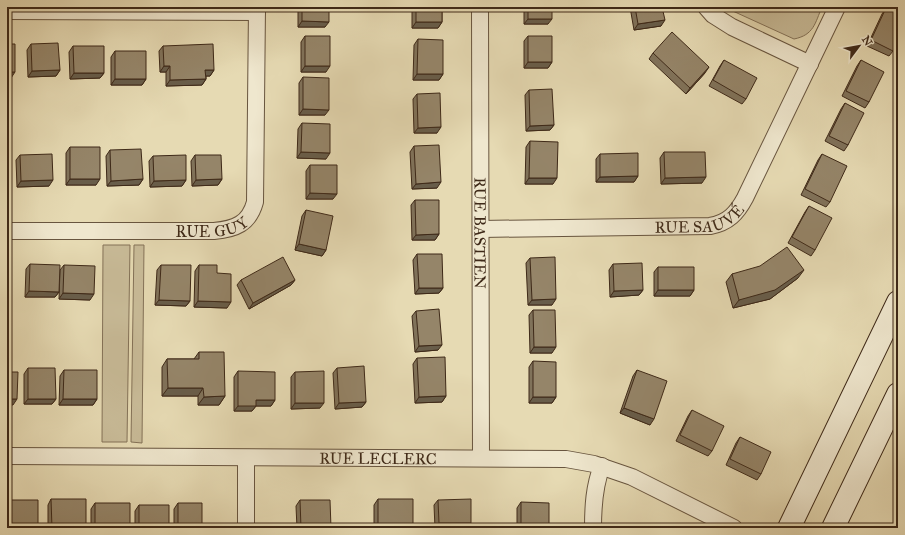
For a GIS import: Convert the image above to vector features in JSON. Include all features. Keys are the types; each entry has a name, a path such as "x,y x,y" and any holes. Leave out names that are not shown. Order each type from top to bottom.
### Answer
{"main road":[{"path":"789,528 898,302"},
{"path":"833,528 898,394"}],"street":[{"name":"RUE BASTIEN","path":"480,7 481,458"},
{"path":"706,7 713,14 732,27 810,64"},
{"name":"RUE SAUVÉ","path":"481,230 710,226 724,222 731,218 743,202 837,7"},
{"path":"7,11 258,9"},
{"name":"RUE GUY","path":"7,231 214,231 233,228 248,219 255,202 258,9"},
{"name":"RUE LECLERC","path":"7,456 566,459 602,466 632,477 734,528"},
{"path":"246,458 246,528"},
{"path":"593,528 596,481 602,466"}],"shaded area":[{"path":"724,7 822,7 813,28 806,35 794,39"},
{"path":"103,245 130,245 127,442 102,442"},
{"path":"134,245 144,245 142,443 131,442"}],"building":[{"path":"302,7 329,7 329,22 302,21"},
{"path":"416,7 442,7 442,22 416,22"},
{"path":"528,7 552,7 552,19 528,19"},
{"path":"635,7 662,7 665,20 638,24"},
{"path":"886,8 898,14 898,40 893,51 871,40"},
{"path":"672,32 709,67 690,88 653,53"},
{"path":"305,36 330,36 330,66 305,66"},
{"path":"528,36 552,36 552,62 528,62"},
{"path":"418,39 443,40 443,74 417,74"},
{"path":"58,43 60,70 32,71 31,44"},
{"path":"7,44 15,44 15,72 7,72"},
{"path":"213,44 214,70 205,70 206,79 170,80 170,66 164,66 163,46"},
{"path":"73,46 104,46 104,73 74,73"},
{"path":"115,51 146,51 146,79 115,79"},
{"path":"724,60 757,78 746,99 713,80"},
{"path":"861,60 884,72 869,102 846,91"},
{"path":"303,77 329,78 329,110 303,109"},
{"path":"552,89 554,125 530,126 529,90"},
{"path":"440,93 441,127 418,128 417,94"},
{"path":"845,103 864,113 848,145 829,136"},
{"path":"302,123 330,124 330,153 301,152"},
{"path":"530,141 558,142 557,178 529,178"},
{"path":"439,145 441,182 416,184 414,146"},
{"path":"70,147 100,147 100,179 70,179"},
{"path":"141,149 143,179 111,181 110,150"},
{"path":"7,150 9,150 10,181 7,181"},
{"path":"664,152 705,152 706,177 665,178"},
{"path":"638,153 638,176 600,177 600,154"},
{"path":"52,154 53,180 21,181 20,155"},
{"path":"822,154 847,166 830,202 805,189"},
{"path":"186,155 186,180 154,181 153,156"},
{"path":"195,155 221,155 222,179 196,180"},
{"path":"310,165 337,165 337,194 310,193"},
{"path":"415,200 439,200 439,234 416,235"},
{"path":"809,206 832,218 815,250 792,237"},
{"path":"306,210 333,216 326,250 299,244"},
{"path":"787,247 804,270 775,290 739,300 732,274 760,266"},
{"path":"417,254 442,254 443,288 419,288"},
{"path":"283,257 295,280 253,303 241,280"},
{"path":"555,257 556,299 532,300 530,258"},
{"path":"642,263 643,290 614,291 613,264"},
{"path":"30,264 60,265 59,292 29,291"},
{"path":"64,265 95,266 94,294 63,293"},
{"path":"161,265 191,265 190,301 159,300"},
{"path":"199,265 217,265 217,273 231,274 231,302 198,301"},
{"path":"658,267 694,267 694,290 658,290"},
{"path":"439,309 442,345 419,346 416,311"},
{"path":"533,310 555,310 556,347 534,347"},
{"path":"199,352 224,352 225,396 204,397 203,388 168,388 167,359 199,359"},
{"path":"445,357 446,396 419,397 417,358"},
{"path":"533,361 556,362 556,397 533,397"},
{"path":"364,366 366,402 339,403 337,368"},
{"path":"28,368 55,368 56,399 28,399"},
{"path":"64,370 97,370 97,399 63,399"},
{"path":"637,370 667,381 654,419 624,408"},
{"path":"238,371 275,372 275,400 256,400 256,406 238,406"},
{"path":"324,371 324,403 295,403 295,372"},
{"path":"7,372 18,372 17,399 7,399"},
{"path":"692,410 724,426 712,451 680,435"},
{"path":"740,437 771,452 761,474 730,459"},
{"path":"51,499 86,499 86,528 52,528"},
{"path":"378,499 413,499 413,524 378,524"},
{"path":"471,499 471,523 439,523 438,500"},
{"path":"7,500 38,500 38,528 7,528"},
{"path":"300,500 330,500 331,528 301,528"},
{"path":"521,502 549,503 549,528 521,528"},
{"path":"95,503 130,503 130,528 95,528"},
{"path":"178,503 202,503 202,528 178,528"},
{"path":"139,505 169,505 169,528 139,528"}]}
